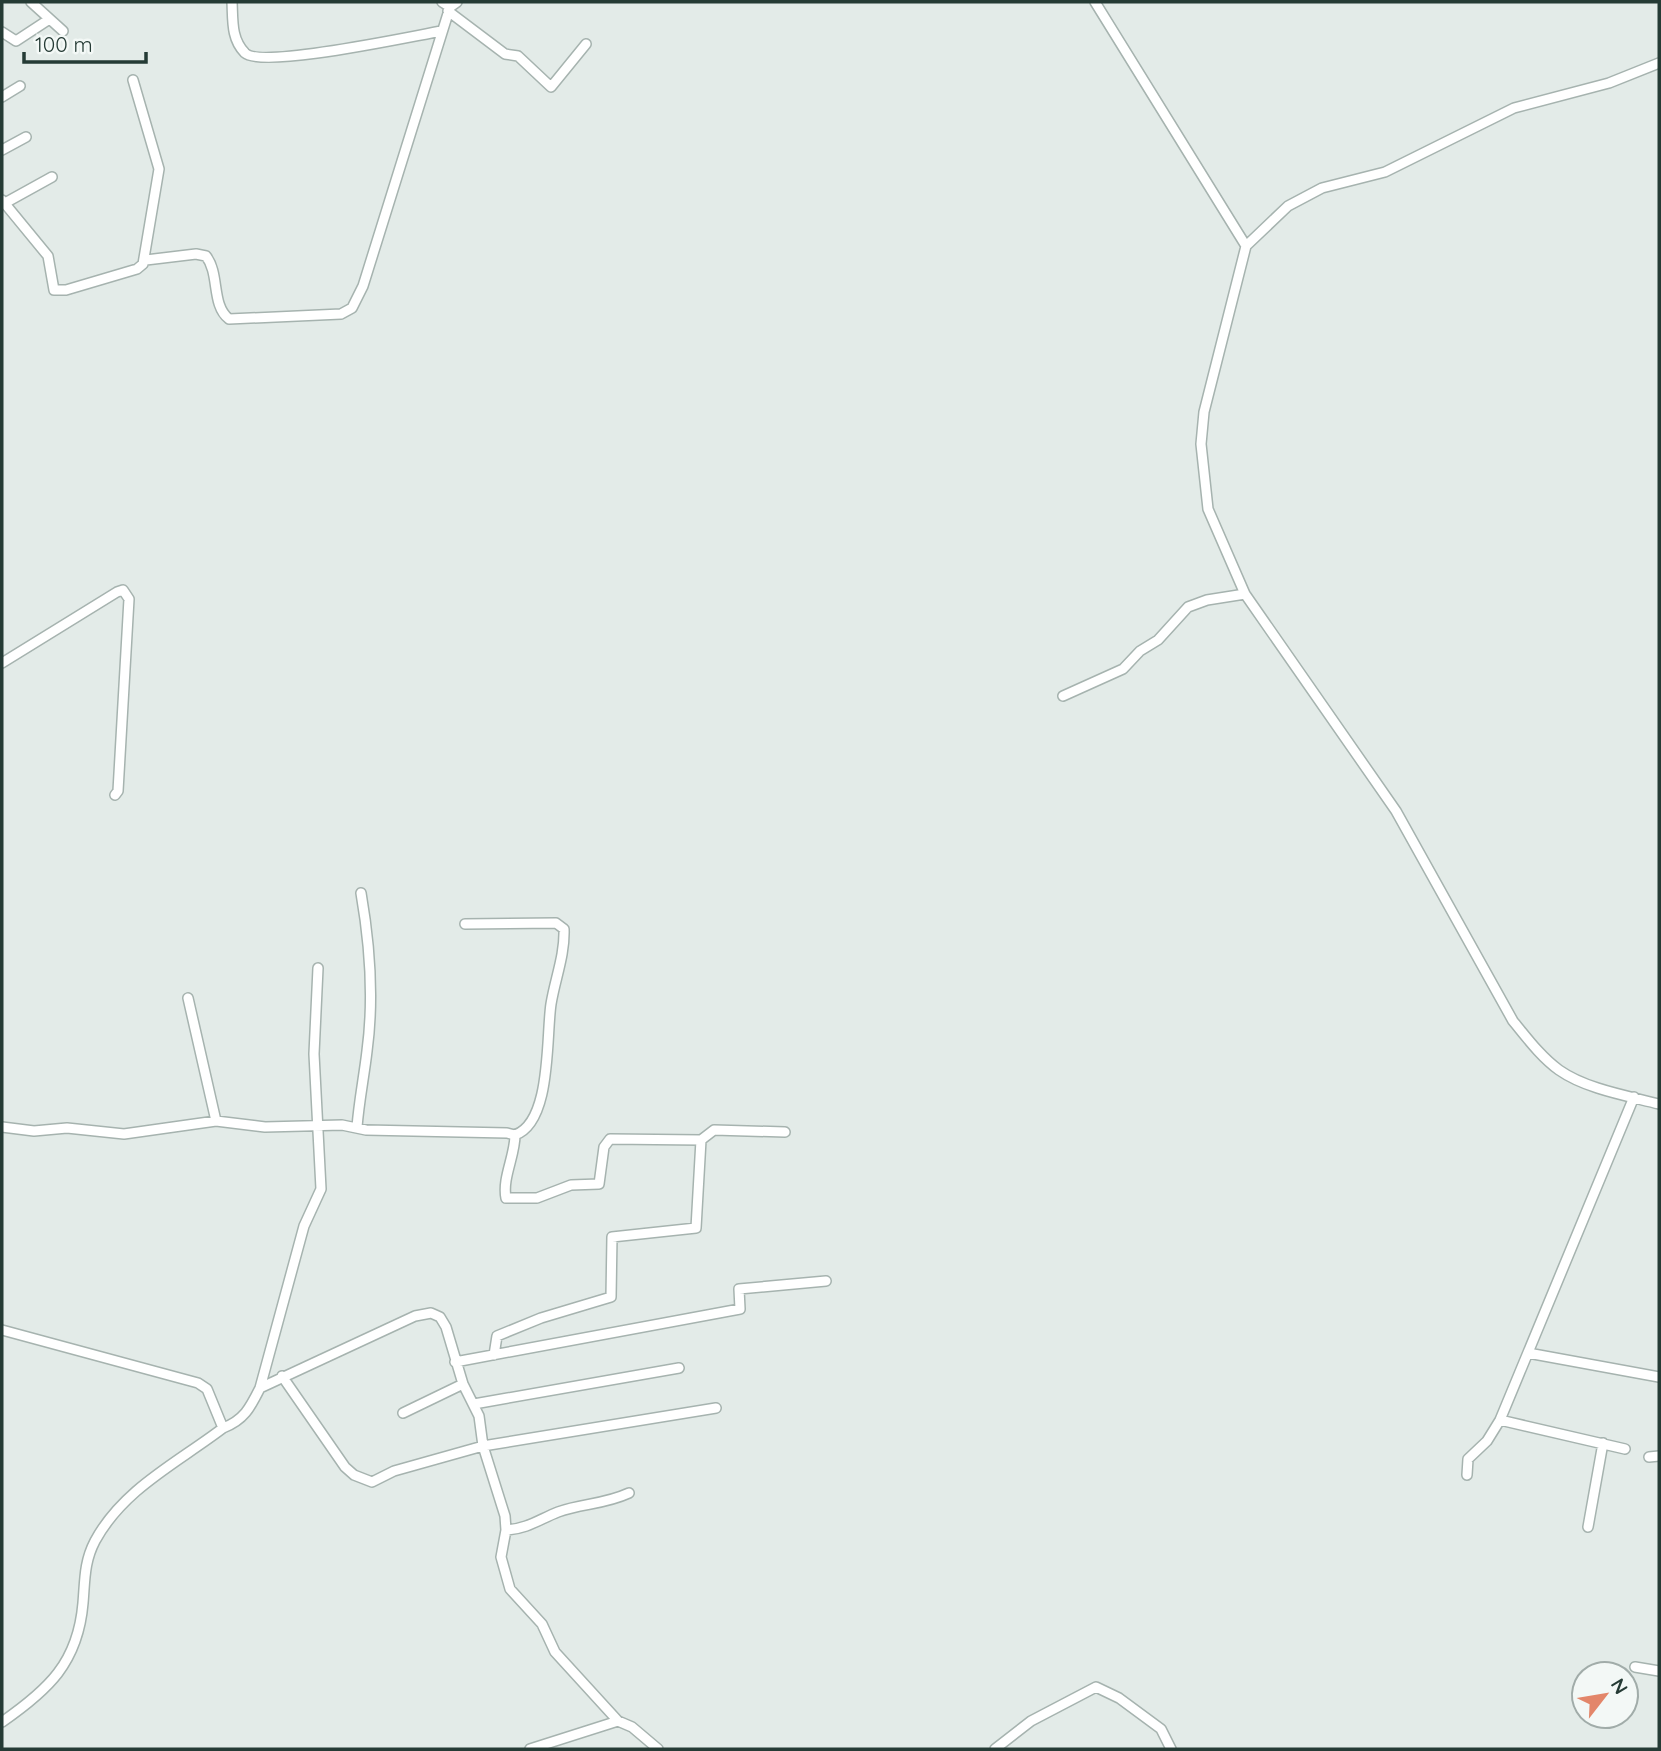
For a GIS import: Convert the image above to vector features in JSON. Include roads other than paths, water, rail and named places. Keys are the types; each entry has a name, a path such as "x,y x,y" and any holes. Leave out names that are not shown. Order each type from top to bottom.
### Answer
{"street":[{"path":"31,2 63,31"},
{"path":"232,2 235,39 246,54 255,58 290,57 442,31"},
{"path":"1095,2 1246,246"},
{"path":"52,177 3,202 48,256 54,290 66,290 137,269 146,260 195,254 206,256 211,264 221,309 229,319 348,311 363,286 449,5 505,54 518,56 551,87 586,44"},
{"path":"2,32 16,41 48,20"},
{"path":"1659,64 1609,83 1514,108 1385,172 1322,188 1287,205 1246,246 1204,412 1200,444 1211,517 1245,594 1396,811 1513,1021 1560,1071 1659,1104"},
{"path":"133,80 159,169 150,213 146,260"},
{"path":"2,97 20,86"},
{"path":"2,150 26,136"},
{"path":"2,663 117,592 123,590 126,593 129,598 118,791 115,795"},
{"path":"1063,696 1123,669 1158,640 1188,607 1207,600 1245,594"},
{"path":"357,1127 360,1083 368,1050 371,975 361,893"},
{"path":"2,1127 124,1134 216,1121 265,1127 357,1127 366,1130 515,1135 523,1132 532,1122 547,1066 551,1004 562,958 564,929 556,923 465,924"},
{"path":"2,1722 32,1702 50,1685 62,1667 75,1636 83,1605 85,1562 110,1517 135,1490 223,1428 238,1422 250,1409 260,1388 304,1226 321,1189 314,1054 318,968"},
{"path":"188,998 216,1121"},
{"path":"1467,1475 1468,1459 1487,1441 1500,1420 1634,1097"},
{"path":"515,1135 506,1198 537,1198 571,1185 599,1184 604,1147 610,1139 701,1140 714,1130 785,1132"},
{"path":"494,1355 497,1336 541,1318 611,1297 612,1237 696,1227 701,1140"},
{"path":"455,1362 706,1318 740,1309 739,1289 826,1282"},
{"path":"260,1388 415,1316 431,1314 440,1317 446,1327 463,1384 474,1404 506,1530 501,1557 510,1589 542,1624 555,1652 618,1721 632,1727 658,1749"},
{"path":"2,1330 198,1383 207,1389 223,1428"},
{"path":"1528,1353 1659,1377"},
{"path":"474,1404 678,1368"},
{"path":"282,1376 345,1467 372,1482 394,1471 483,1446 716,1408"},
{"path":"403,1413 463,1384"},
{"path":"1500,1420 1625,1449"},
{"path":"1588,1527 1603,1443"},
{"path":"1648,1457 1659,1455"},
{"path":"506,1530 519,1530 558,1512 593,1506 629,1493"},
{"path":"1640,1668 1659,1671"},
{"path":"995,1749 1031,1721 1096,1687 1119,1698 1161,1729 1171,1749"},
{"path":"530,1749 618,1721"}]}
